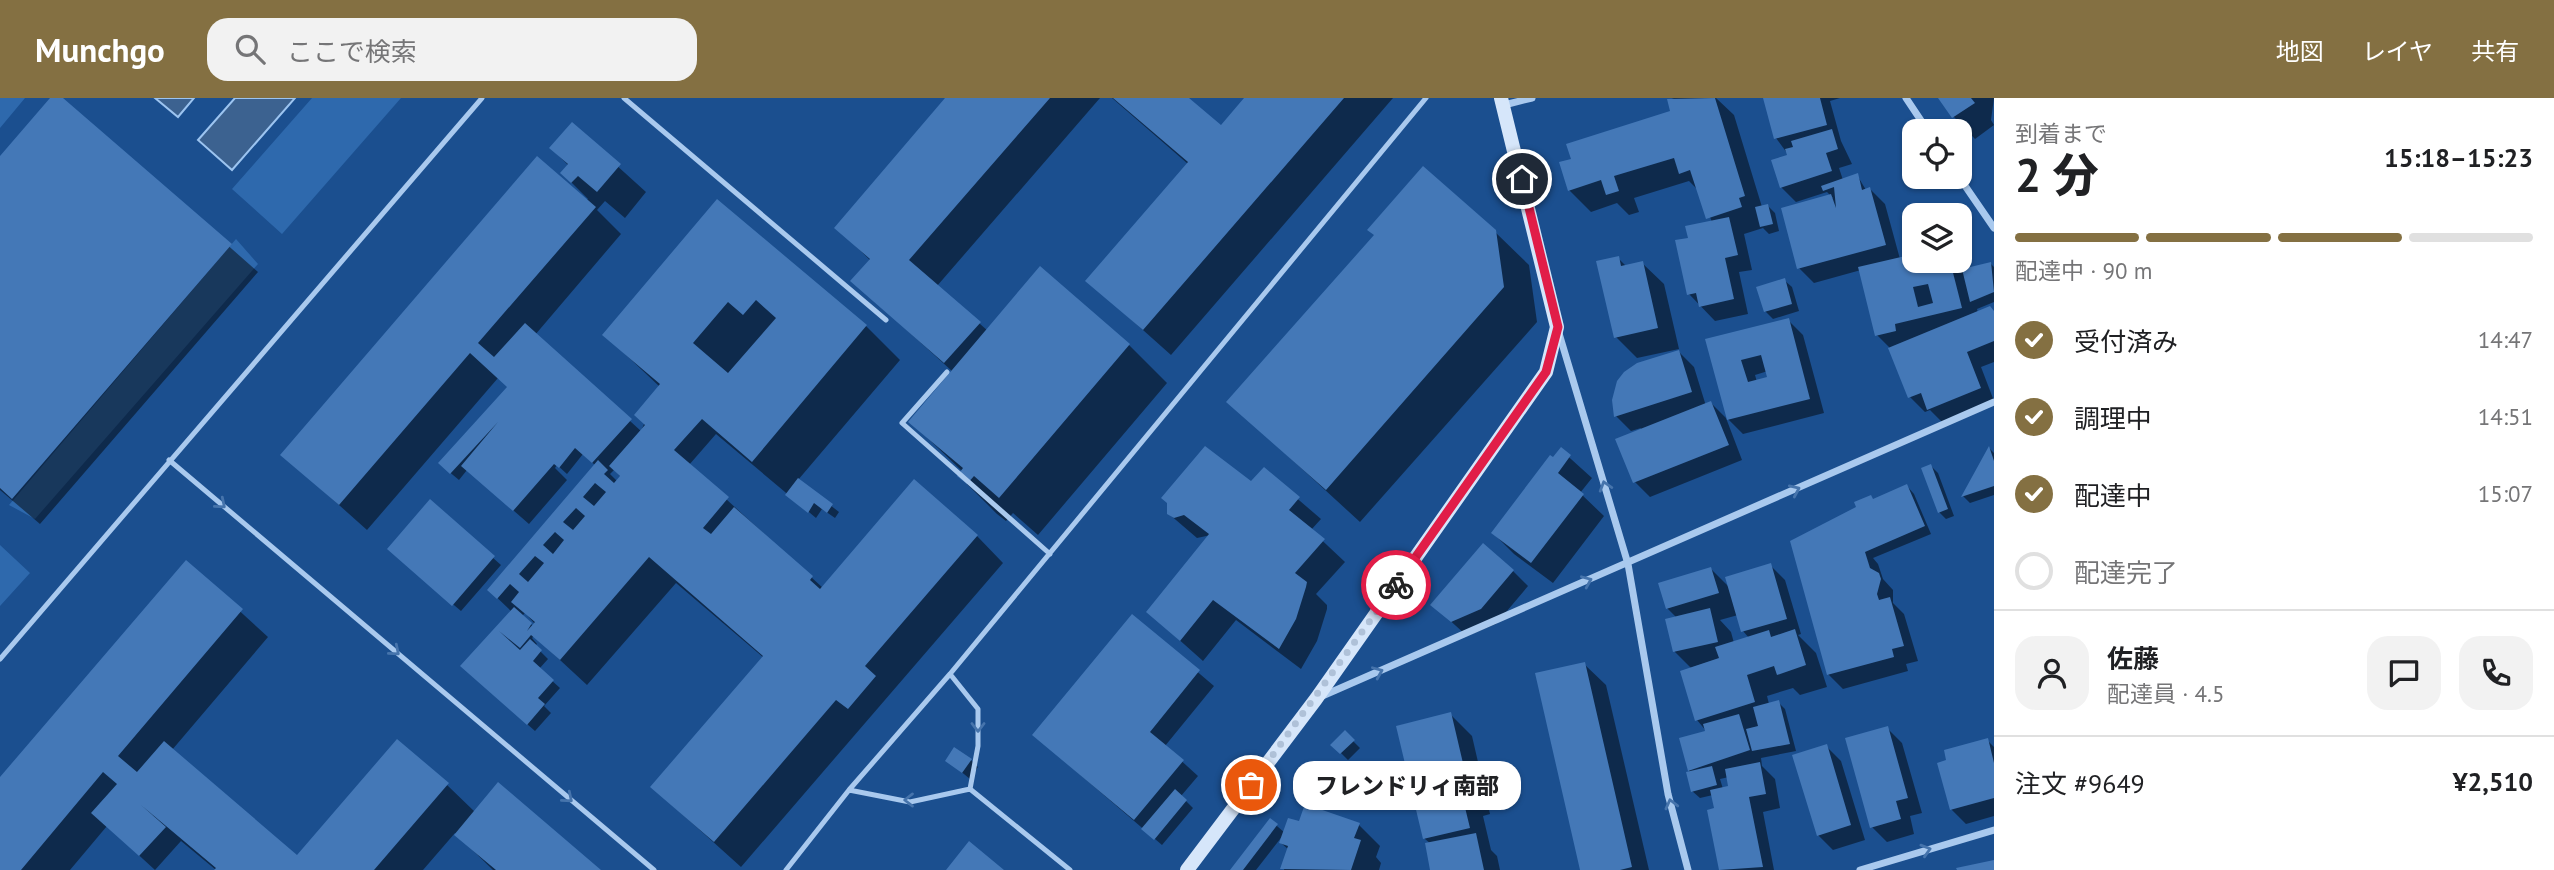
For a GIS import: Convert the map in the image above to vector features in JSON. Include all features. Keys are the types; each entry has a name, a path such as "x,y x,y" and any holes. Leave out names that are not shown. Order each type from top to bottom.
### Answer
{"street":[{"path":"1532,98 1502,102 1558,327 1628,564 1668,794 1688,870"},
{"path":"1906,98 1920,119"},
{"path":"1967,189 1994,228"},
{"path":"1187,870 1316,699 1546,372 1558,327"},
{"path":"1316,699 1994,402"},
{"path":"1860,870 1994,830"}],"lane":[{"path":"0,659 482,98"},
{"path":"624,98 886,320"},
{"path":"786,870 849,790 950,674 1426,98"},
{"path":"947,372 902,423 1050,554"},
{"path":"169,460 654,870"},
{"path":"950,674 978,709 978,746 970,789"},
{"path":"849,790 910,802 970,789"},
{"path":"970,789 1070,870"}],"shaded area":[{"path":"0,98 25,98 0,128"},
{"path":"155,98 194,98 178,117"},
{"path":"235,98 295,98 232,170 198,140"},
{"path":"312,98 401,98 282,234 232,189"},
{"path":"236,239 258,264 35,519 9,505"},
{"path":"0,545 30,573 0,606"}],"building":[{"path":"50,98 63,98 232,244 12,499 0,488 0,156"},
{"path":"945,98 1050,98 909,260 981,322 944,363 850,281 870,259 834,228"},
{"path":"1113,98 1189,98 1221,125 1244,98 1344,98 1143,330 1085,281 1188,162"},
{"path":"1715,98 1745,196 1739,198 1742,207 1706,219 1690,170 1679,174 1674,158 1614,176 1619,191 1606,195 1601,180 1568,191 1559,162 1571,159 1566,144 1670,111 1667,99"},
{"path":"1763,98 1820,98 1827,125 1774,139"},
{"path":"1938,98 1971,98 1975,103 1952,118"},
{"path":"572,122 621,164 597,192 578,176 571,183 560,173 568,164 549,148"},
{"path":"1832,129 1838,149 1826,153 1832,171 1780,188 1771,160 1787,155 1785,149 1793,147 1791,141"},
{"path":"537,156 596,207 478,343 494,357 525,323 632,419 592,463 575,448 559,468 554,464 513,511 461,466 498,422 450,474 438,463 507,387 470,353 339,505 280,455"},
{"path":"1423,166 1496,230 1504,287 1326,490 1226,402 1374,235 1367,230"},
{"path":"1858,173 1862,190 1870,187 1886,245 1797,269 1781,208 1831,194 1836,208 1834,187 1823,191 1821,186"},
{"path":"717,199 867,325 752,462 702,419 674,450 729,497 703,528 711,534 734,507 813,576 810,580 820,589 914,479 978,535 865,666 876,676 848,709 836,700 714,842 650,787 763,656 649,557 560,660 531,635 520,648 499,631 520,650 530,639 542,650 533,661 554,680 538,698 545,704 527,725 460,666 514,607 532,623 527,631 535,622 511,602 519,592 510,584 497,599 487,590 598,460 608,470 604,474 614,483 620,476 609,466 645,425 634,415 660,384 602,335","holes":["756,300 776,318 728,373 693,343 728,302 743,315","595,483 606,492 594,506 583,497","576,508 585,516 573,530 563,522","555,532 564,540 553,554 543,545","535,556 544,563 528,582 519,574"]},
{"path":"1768,204 1773,224 1760,227 1755,207"},
{"path":"1729,217 1738,255 1725,258 1734,299 1699,307 1696,293 1687,295 1675,240 1688,238 1685,226"},
{"path":"1619,256 1621,266 1643,261 1658,328 1614,338 1596,261"},
{"path":"1902,257 1902,273 1953,273 1962,308 1895,324 1896,331 1875,336 1858,267","holes":["1928,284 1933,303 1918,307 1913,287"]},
{"path":"1991,262 1994,292 1970,302 1963,273 1972,273 1972,267"},
{"path":"1040,266 1130,344 999,498 974,476 967,484 957,476 963,468 908,422"},
{"path":"1785,278 1792,304 1764,312 1756,287"},
{"path":"1990,306 1994,311 1994,341 1967,352 1981,388 1927,410 1921,393 1908,398 1888,348"},
{"path":"1789,318 1810,399 1727,420 1705,339","holes":["1761,355 1767,377 1748,382 1741,360"]},
{"path":"1679,350 1692,392 1614,417 1612,400 1617,381 1624,372 1637,363"},
{"path":"1711,401 1729,445 1633,483 1615,439"},
{"path":"1205,446 1251,481 1264,467 1300,497 1289,510 1325,539 1295,573 1307,582 1306,587 1296,619 1279,649 1213,600 1180,641 1146,612 1209,534 1184,515 1174,518 1167,514 1167,503 1161,498"},
{"path":"1989,446 1994,461 1994,486 1961,497"},
{"path":"1561,447 1571,455 1558,473 1584,494 1531,563 1491,533 1550,455 1553,457"},
{"path":"1931,464 1948,509 1938,513 1921,468"},
{"path":"798,478 833,504 827,513 814,503 808,513 785,495"},
{"path":"1907,484 1925,526 1865,552 1870,568 1879,573 1881,579 1877,594 1879,600 1890,597 1904,646 1892,649 1894,657 1827,675 1790,541 1856,507 1854,502 1871,495 1873,499"},
{"path":"430,499 495,556 452,606 387,549"},
{"path":"1483,543 1514,570 1481,609 1451,622 1430,605"},
{"path":"186,560 243,609 118,756 137,772 164,741 297,855 397,739 449,783 374,870 214,870 216,868 141,805 166,827 139,856 91,813 117,784 103,772 21,870 0,870 0,777"},
{"path":"1771,563 1787,619 1741,632 1725,577"},
{"path":"1711,567 1719,593 1666,609 1658,583"},
{"path":"1710,608 1718,642 1673,652 1665,619"},
{"path":"1132,614 1200,670 1150,732 1184,760 1134,820 1032,735"},
{"path":"1795,629 1806,665 1777,675 1774,666 1747,675 1755,702 1695,721 1680,671 1719,658 1715,647 1769,630 1771,637"},
{"path":"1585,662 1632,867 1620,870 1580,870 1535,673"},
{"path":"1779,700 1790,744 1752,751 1746,729 1758,726 1753,707"},
{"path":"1451,712 1470,793 1462,795 1470,828 1423,839 1396,726"},
{"path":"1739,714 1750,750 1688,771 1679,738 1705,731 1703,724"},
{"path":"1888,726 1908,798 1896,801 1901,819 1870,828 1845,738"},
{"path":"1345,730 1355,740 1340,754 1330,745"},
{"path":"1988,738 1994,763 1994,798 1950,810 1937,763 1946,760 1944,750"},
{"path":"1827,744 1851,825 1817,836 1792,755"},
{"path":"954,747 972,759 962,773 945,761"},
{"path":"1760,762 1766,794 1749,797 1763,867 1719,870 1707,810 1714,808 1710,790 1728,786 1725,769"},
{"path":"1712,766 1717,785 1691,792 1686,772"},
{"path":"498,782 601,870 496,870 454,835"},
{"path":"1175,789 1187,800 1154,840 1141,829"},
{"path":"1305,804 1360,823 1354,838 1361,840 1351,870 1280,869 1288,846 1279,843 1288,818 1299,821"},
{"path":"1270,818 1278,824 1243,870 1230,870"},
{"path":"1476,833 1484,870 1430,870 1425,843"},
{"path":"969,841 1004,870 946,870"},
{"path":"1994,860 1994,870 1956,868"}],"way so far":[{"path":"1251,785 1316,699 1396,585"}],"place":[{"name":"フレンドリィ南部","path":"1251,785"}],"route":[{"path":"1396,585 1546,372 1558,327 1522,179"}]}
